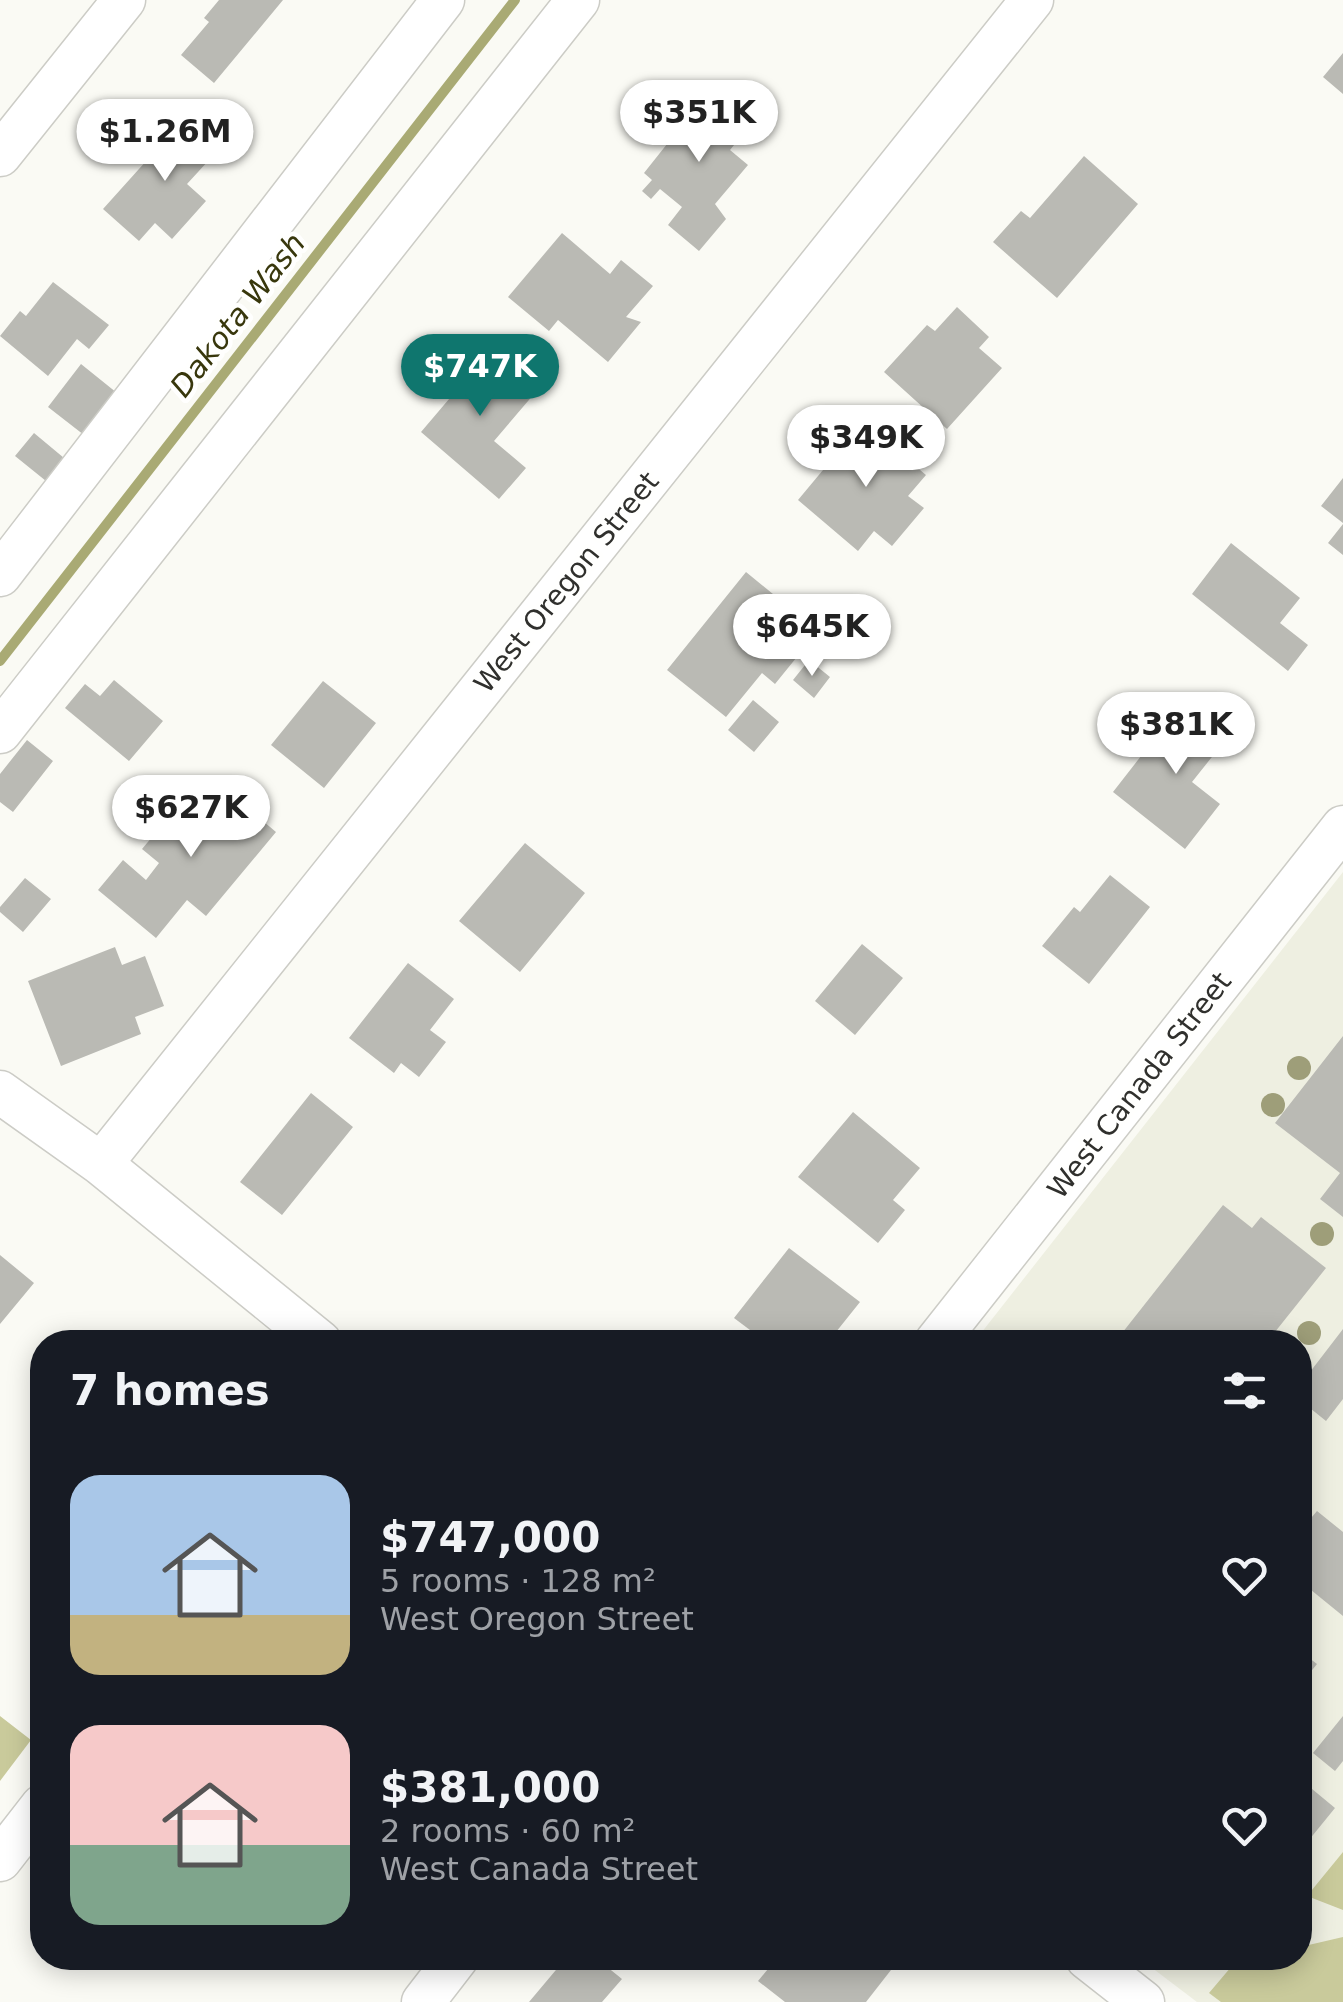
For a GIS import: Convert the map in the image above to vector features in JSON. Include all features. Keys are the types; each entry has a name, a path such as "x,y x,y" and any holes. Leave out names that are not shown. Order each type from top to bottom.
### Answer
{"street":[{"path":"0,155 124,0"},
{"path":"0,576 443,0"},
{"path":"0,732 578,0"},
{"name":"West Oregon Street","path":"101,1164 1032,0"},
{"name":"West Canada Street","path":"945,1330 1343,827"},
{"path":"0,1092 101,1164 305,1330"},
{"path":"0,1860 30,1821"},
{"path":"422,2002 447,1970"},
{"path":"1102,1970 1143,2002"}],"shaded area":[{"path":"1343,872 1343,2002 1197,2002 1155,1970 1312,1970 1312,1330 983,1330"}],"green space":[{"path":"0,1716 30,1741 0,1781"},
{"path":"1343,1852 1343,1910 1312,1898 1312,1890"},
{"path":"1343,1937 1343,2002 1221,2002 1209,1993 1229,1970 1312,1970 1312,1944"}],"building":[{"path":"219,0 283,0 214,83 181,55 209,22 204,18"},
{"path":"1343,53 1343,94 1323,77"},
{"path":"702,85 751,124 730,150 748,165 715,204 726,219 699,251 668,225 682,207 660,189 651,199 642,191 652,180 644,173 671,139 663,132"},
{"path":"192,110 215,131 198,150 209,160 187,184 206,201 172,239 155,223 139,241 103,209"},
{"path":"1084,156 1138,204 1057,298 993,242 1021,211 1030,218"},
{"path":"562,233 610,274 621,260 653,286 626,317 641,322 608,362 558,320 549,331 508,297"},
{"path":"53,282 109,325 89,349 77,339 48,376 0,336 20,311 26,316"},
{"path":"957,307 989,337 979,348 1002,368 947,429 884,372 927,325 935,331"},
{"path":"473,342 534,394 494,441 526,468 499,499 421,432 455,392 440,379"},
{"path":"81,364 117,393 84,435 48,407"},
{"path":"863,422 926,475 908,496 924,508 892,546 874,531 858,551 798,500"},
{"path":"34,433 64,458 46,481 15,456"},
{"path":"1343,478 1343,523 1321,506"},
{"path":"1343,524 1343,555 1328,543"},
{"path":"1231,543 1300,598 1280,623 1308,645 1288,671 1192,594"},
{"path":"746,572 818,631 775,684 762,673 726,717 667,670"},
{"path":"809,660 830,677 814,698 793,680"},
{"path":"114,680 163,721 129,761 65,708 85,684 100,696"},
{"path":"323,681 376,723 324,788 271,745"},
{"path":"753,700 779,722 754,752 728,730"},
{"path":"1196,705 1231,733 1192,782 1220,804 1185,849 1113,792 1166,724 1175,732"},
{"path":"27,740 53,761 13,812 0,802 0,774"},
{"path":"214,780 276,832 206,916 187,900 156,938 98,890 123,860 146,880 159,863 142,849 178,806 187,813"},
{"path":"525,843 585,893 520,972 459,921"},
{"path":"1110,875 1150,907 1089,984 1042,946 1074,907 1080,912"},
{"path":"25,878 51,899 23,932 0,912 0,907"},
{"path":"862,944 903,978 855,1035 815,1001"},
{"path":"115,947 122,965 145,956 164,1006 135,1017 141,1034 61,1066 28,981"},
{"path":"408,963 454,999 430,1030 446,1042 419,1077 401,1063 394,1073 349,1038"},
{"path":"1343,1036 1343,1217 1320,1199 1340,1173 1275,1123"},
{"path":"311,1093 353,1127 282,1215 240,1182"},
{"path":"853,1112 920,1168 893,1200 905,1210 878,1243 798,1177"},
{"path":"1223,1205 1252,1228 1261,1217 1326,1268 1277,1330 1124,1330"},
{"path":"789,1248 860,1302 838,1330 750,1330 734,1318"},
{"path":"0,1255 34,1283 0,1324"},
{"path":"1343,1329 1343,1399 1326,1421 1312,1410 1312,1369"},
{"path":"1317,1511 1343,1532 1343,1616 1312,1591 1312,1517"},
{"path":"1343,1716 1343,1761 1335,1771 1313,1753"},
{"path":"1312,1789 1335,1808 1312,1836"},
{"path":"556,1970 611,1970 622,1979 602,2002 529,2002"},
{"path":"767,1970 891,1970 866,2002 785,2002 758,1981"}],"waterway":[{"name":"Dakota Wash","path":"0,661 515,0"}]}
